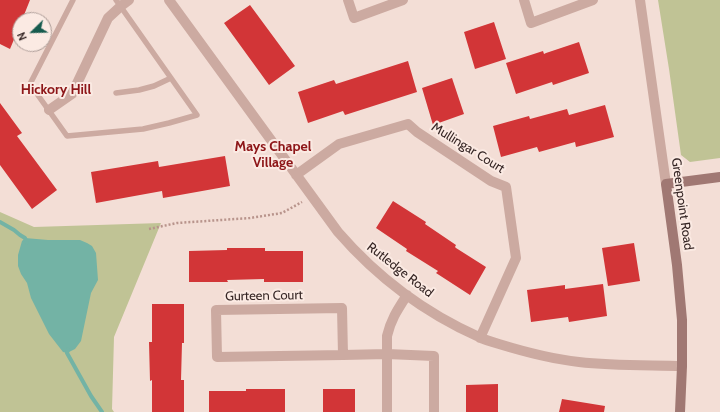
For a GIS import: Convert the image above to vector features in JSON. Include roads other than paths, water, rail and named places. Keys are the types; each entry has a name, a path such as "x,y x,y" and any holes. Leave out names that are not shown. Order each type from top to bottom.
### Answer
{"street":[{"name":"Rutledge Road","path":"169,0 311,197 338,232 378,273 407,296 431,312 480,338 530,353 555,359 579,362 682,366"},
{"path":"348,0 354,18 403,0"},
{"path":"524,0 531,23 593,0"},
{"name":"Greenpoint Road","path":"640,0 677,266 682,320 680,412"},
{"path":"49,110 72,94 108,18 122,2"},
{"name":"Mullingar Court","path":"296,175 339,144 408,124 417,132 490,181 506,187 516,258 480,338"},
{"path":"666,184 720,177"},
{"path":"387,412 387,336 393,316 407,296"},
{"name":"Gurteen Court","path":"343,355 342,308 216,310 217,357 343,355 387,354 434,356 434,412"}],"lane":[{"path":"72,0 30,84 67,136 143,129 197,115 122,2"},
{"path":"116,92 139,90 154,86 172,78"}],"water":[{"path":"25,238 80,240 92,246 96,253 98,280 91,293 81,341 75,349 67,353 63,352 49,334 31,298 27,283 18,266 18,255 22,241"}],"waterway":[{"path":"0,222 25,238 27,243"},
{"path":"68,349 67,353 91,396 102,412"}],"district":[{"name":"Hickory Hill","path":"56,90"},
{"name":"Mays Chapel Village","path":"273,156"}]}
